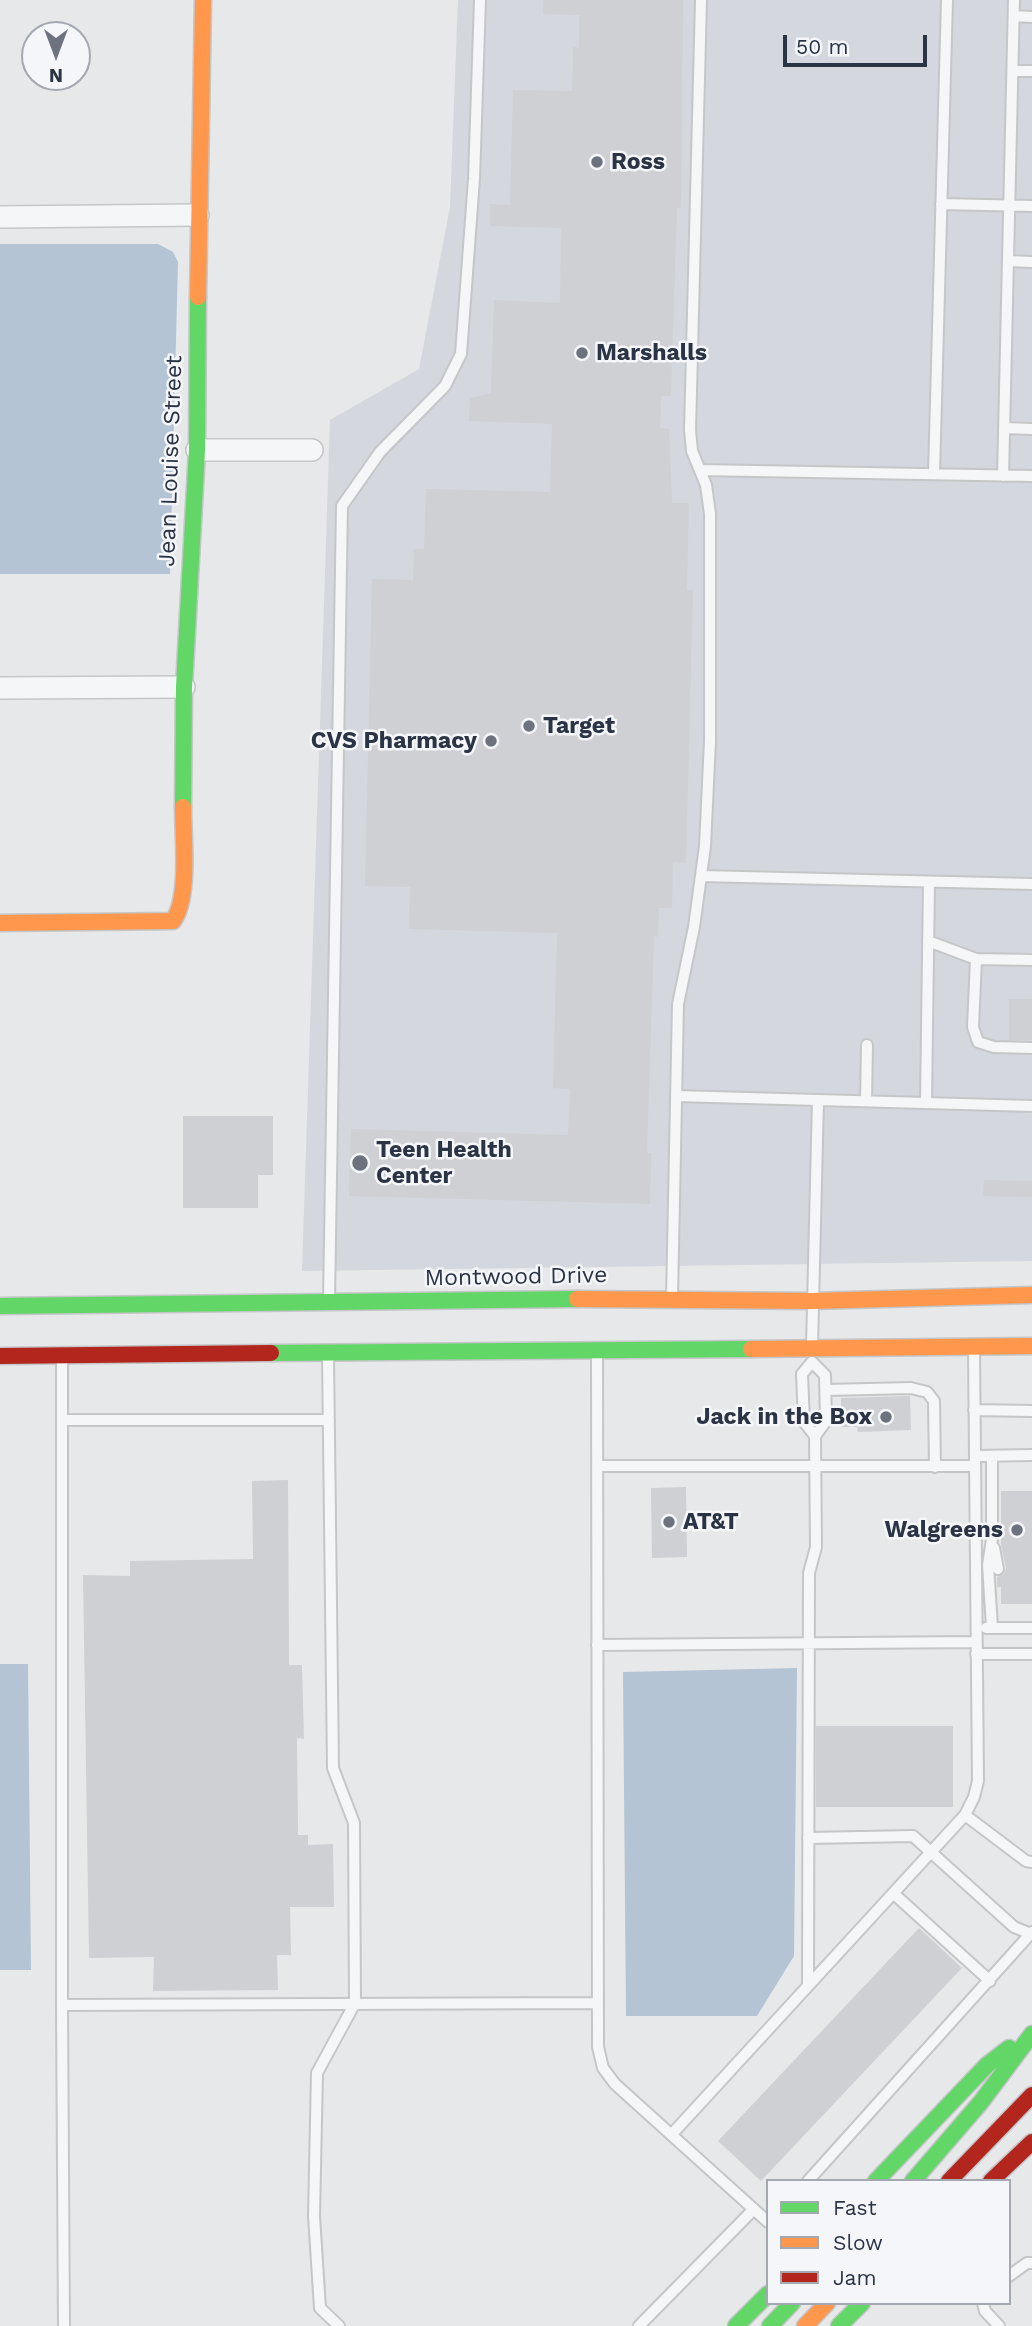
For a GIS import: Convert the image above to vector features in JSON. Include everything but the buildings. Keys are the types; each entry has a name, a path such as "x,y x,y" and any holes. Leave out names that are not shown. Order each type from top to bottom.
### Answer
{"main road":[{"name":"Jean Louise Street","path":"0,923 173,921 178,914 184,876 184,687 197,450 198,215 204,0"},
{"name":"Montwood Drive","path":"0,1306 672,1299 812,1301 1032,1296"},
{"path":"0,1356 597,1350 812,1355 974,1346 1032,1346"},
{"path":"878,2179 986,2065 1032,2021"},
{"path":"986,2065 1032,2033"},
{"path":"915,2179 981,2102 1032,2033"},
{"path":"951,2179 1032,2095"},
{"path":"993,2179 1032,2142"},
{"path":"736,2326 766,2296"},
{"path":"770,2326 790,2305"},
{"path":"805,2326 825,2305"},
{"path":"839,2326 860,2305"}],"street":[{"path":"0,217 198,215"},
{"path":"197,450 312,450"},
{"path":"0,688 184,687"}],"lane":[{"path":"329,1303 342,506 380,452 445,386 461,354 474,179 480,0"},
{"path":"672,1299 678,1004 694,927 705,846 710,741 710,514 706,485 692,452 690,430 701,0"},
{"path":"934,474 947,0"},
{"path":"1003,475 1014,0"},
{"path":"1014,16 1032,17"},
{"path":"1013,71 1032,71"},
{"path":"941,204 1032,206"},
{"path":"1008,261 1032,262"},
{"path":"1004,428 1032,429"},
{"path":"700,470 1032,476"},
{"path":"701,876 1032,884"},
{"path":"926,1103 929,881"},
{"path":"928,941 976,959 1032,960"},
{"path":"976,959 973,1027 978,1042 994,1047 1032,1048"},
{"path":"866,1101 867,1045"},
{"path":"676,1096 1032,1106"},
{"path":"815,1436 804,1422 802,1374 812,1355 818,1100"},
{"path":"672,2134 965,1815 974,1797 978,1781 974,1346"},
{"path":"597,1350 598,2048 603,2068 615,2084 766,2220"},
{"path":"328,1353 333,1768 354,1824 355,2003 317,2073 314,2216 320,2308 339,2326"},
{"path":"808,1985 809,1573 816,1547 815,1436 826,1421 825,1375 812,1355"},
{"path":"62,1356 64,2326"},
{"path":"826,1390 911,1388 927,1392 934,1401 935,1467"},
{"path":"974,1410 1032,1411"},
{"path":"62,1420 329,1420"},
{"path":"597,1466 935,1467 992,1456 1032,1455"},
{"path":"992,1456 992,1539 988,1565 992,1628"},
{"path":"992,1539 998,1569"},
{"path":"992,1602 998,1587"},
{"path":"976,1628 1032,1628"},
{"path":"597,1645 809,1643 976,1648 1032,1654"},
{"path":"965,1815 1026,1861 1032,1862"},
{"path":"808,1838 913,1836 1014,1927 1032,1933 810,2179"},
{"path":"893,1893 989,1981"},
{"path":"62,2005 598,2003"},
{"path":"639,2326 754,2209"},
{"path":"1011,2275 1027,2263 1032,2263"},
{"path":"984,2305 985,2311 999,2326"}],"shaded area":[{"path":"458,0 1032,0 1032,1261 302,1271 330,420 419,369 450,207"}],"water":[{"path":"0,244 158,244 173,252 178,262 170,574 0,574"},
{"path":"0,1664 28,1664 31,1970 0,1970"},
{"path":"797,1668 794,1956 757,2016 626,2016 623,1672"}],"traffic: fast":[{"path":"183,807 184,687 197,450 198,297"},
{"path":"0,1306 577,1299"},
{"path":"271,1353 751,1349"},
{"path":"915,2179 981,2102 1032,2034"},
{"path":"878,2179 987,2065 1009,2048"},
{"path":"736,2326 766,2296"},
{"path":"770,2326 790,2305"},
{"path":"839,2326 860,2305"}],"traffic: slow":[{"path":"198,297 203,0"},
{"path":"0,923 173,921 182,898 184,882 183,807"},
{"path":"577,1299 812,1301 1032,1295"},
{"path":"751,1349 1032,1346"},
{"path":"805,2326 825,2305"}],"traffic: jam":[{"path":"0,1356 271,1353"},
{"path":"951,2179 1032,2095"},
{"path":"993,2179 1032,2142"}],"place":[{"name":"Ross","path":"597,162"},
{"name":"Marshalls","path":"582,353"},
{"name":"Target","path":"529,726"},
{"name":"CVS Pharmacy","path":"491,741"},
{"name":"Teen Health Center","path":"360,1163"},
{"name":"Jack in the Box","path":"886,1417"},
{"name":"AT&T","path":"669,1522"},
{"name":"Walgreens","path":"1017,1530"}]}
